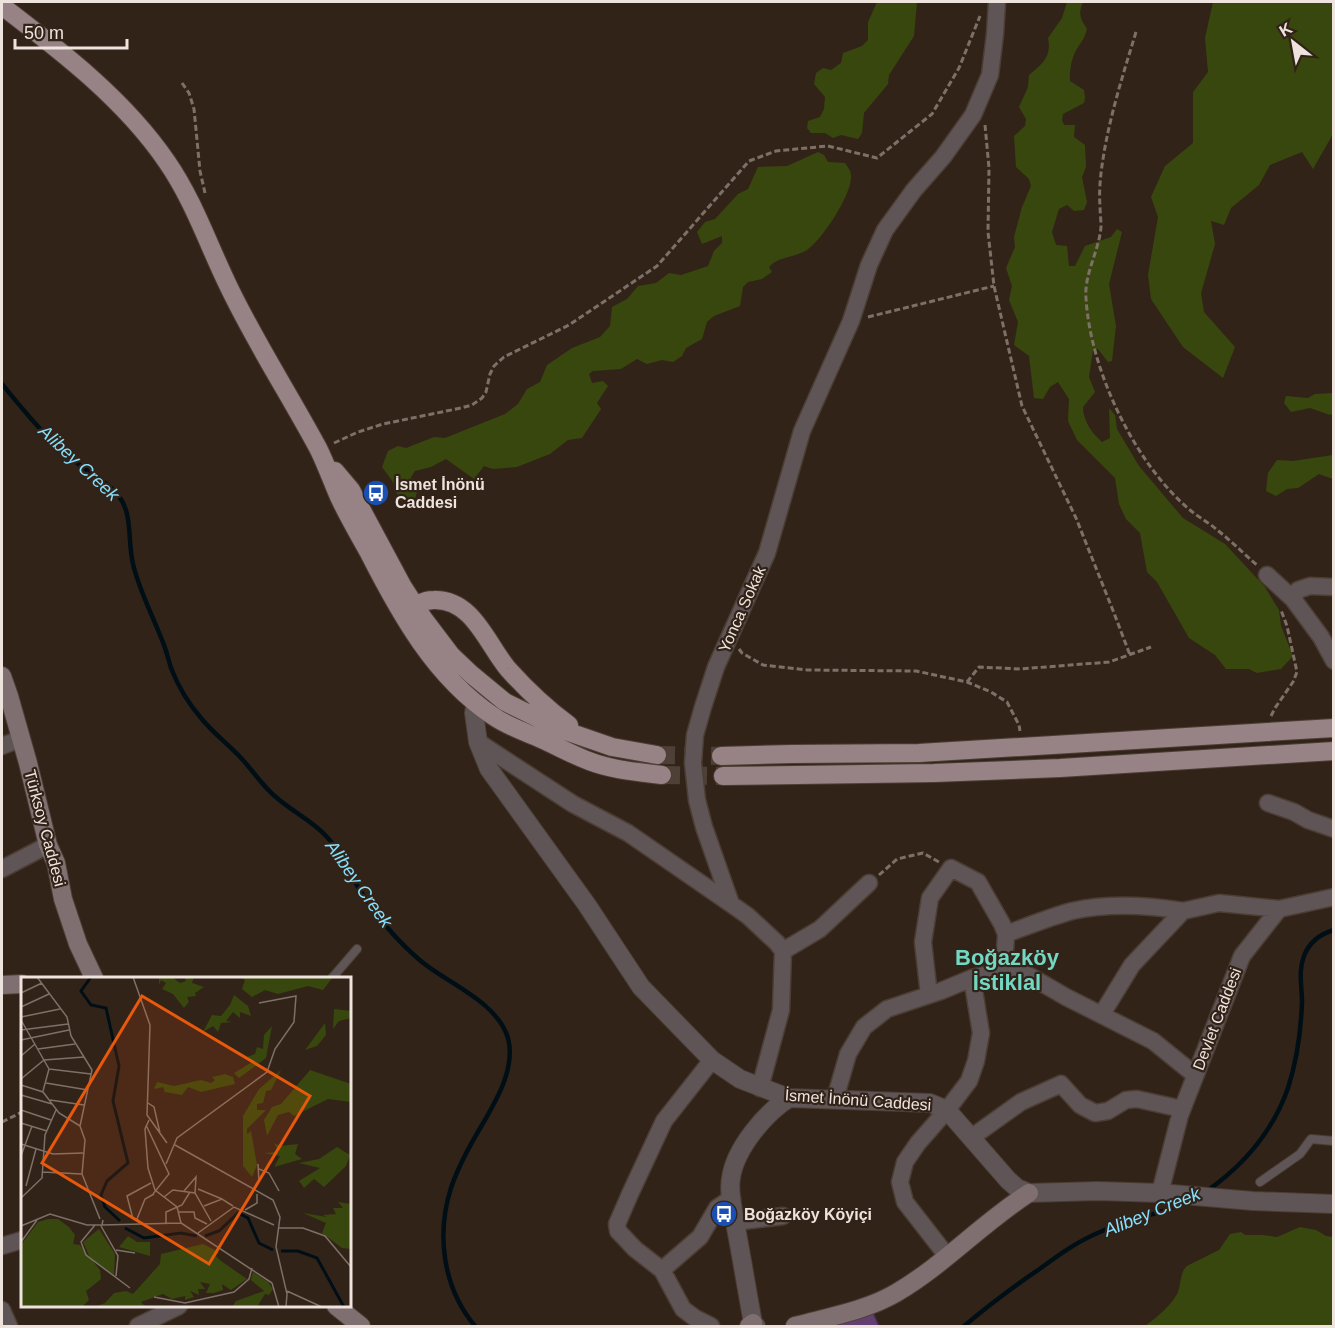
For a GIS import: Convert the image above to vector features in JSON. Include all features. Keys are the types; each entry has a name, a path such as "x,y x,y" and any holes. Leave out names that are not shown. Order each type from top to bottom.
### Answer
{"main road":[{"path":"2,6 61,52 132,118 153,142 180,181 244,318 319,450 341,500 394,603 430,628 452,655 505,702 560,729 612,747 657,754"},
{"path":"410,612 427,600 444,600 461,608 478,624 499,657 523,684 565,722 588,738"},
{"path":"410,612 428,654 476,703 494,717 591,762 662,775"},
{"name":"Türksoy Caddesi","path":"2,676 28,763 48,845 56,863 63,899 78,944 94,977"},
{"path":"476,703 481,682"},
{"path":"721,756 919,753 1334,728"},
{"path":"723,776 934,773 1060,768 1334,751"},
{"path":"2,985 21,984"},
{"path":"795,1326 857,1310 894,1294 920,1277 1029,1193"},
{"path":"338,1307 361,1326"}],"street":[{"name":"Yonca Sokak","path":"731,904 704,826 698,800 693,763 695,735 702,707 716,667 767,553 802,431 851,321 869,266 885,230 973,115 990,75 996,34 997,2"},
{"path":"1267,575 1286,602 1321,637 1334,662"},
{"path":"1286,602 1298,590 1310,585 1334,587"},
{"name":"İsmet İnönü Caddesi","path":"476,703 474,713 478,742 489,769 587,905 641,987 712,1060 740,1079 789,1098 930,1103 947,1110 1008,1180 1017,1188 1029,1193"},
{"path":"2,746 20,739"},
{"path":"478,742 573,804 628,833 748,916 777,942 783,951 781,1010 760,1088 765,1099 764,1119"},
{"path":"1268,803 1283,807 1321,826 1334,829"},
{"path":"2,869 48,845"},
{"path":"929,995 923,942 930,898 951,868 978,882 1002,924 1006,934 1004,970"},
{"path":"783,951 820,929 869,883"},
{"path":"1006,934 1072,911 1111,906 1153,906 1183,911 1219,903 1279,909 1334,897"},
{"name":"Devlet Caddesi","path":"1167,1194 1182,1109 1195,1075 1242,956 1279,909"},
{"path":"1102,1014 1132,965 1183,911"},
{"path":"835,1099 848,1054 864,1027 887,1010 972,978 1004,970 1028,975 1153,1041 1195,1075"},
{"path":"947,1256 905,1202 900,1182 905,1162 969,1081 976,1061 981,1033 972,978"},
{"path":"711,1326 695,1318 683,1308 662,1270 618,1231 617,1224 664,1121 712,1060"},
{"path":"972,1137 1021,1102 1061,1084 1080,1105 1095,1113 1108,1111 1126,1100 1137,1099 1182,1109"},
{"path":"753,1325 730,1179 735,1161 743,1147 764,1119 789,1098"},
{"path":"1008,1180 1011,1198 1008,1207"},
{"path":"1029,1193 1098,1191 1334,1204"},
{"path":"662,1270 700,1237 717,1208 732,1198"},
{"path":"735,1222 783,1216"},
{"path":"2,1246 21,1240"},
{"path":"138,1326 174,1307"},
{"path":"2,1310 9,1326"}],"lane":[{"path":"333,977 357,949"},
{"path":"1260,1182 1299,1154 1311,1139 1334,1141"}],"path":[{"path":"319,450 358,432 383,424 461,408 477,402 486,392 490,374 498,361 569,325 657,266 749,161 776,151 828,146 877,158 932,114 959,68 981,13"},
{"path":"1136,32 1109,125 1101,174 1101,227 1085,296 1089,326 1097,358 1115,406 1143,455 1162,482 1190,510 1218,530 1267,575"},
{"path":"182,83 189,93 194,109 200,171 205,195"},
{"path":"985,125 989,168 988,232 994,286 1022,406 1076,518 1130,655"},
{"path":"851,321 994,286"},
{"path":"1264,733 1275,708 1293,682 1297,672 1287,626 1286,602"},
{"path":"731,635 742,653 763,665 807,670 916,671 967,682 1007,702 1019,725 1022,747"},
{"path":"967,682 980,667 1020,669 1109,662 1151,647"},
{"path":"869,883 897,859 923,854 951,868"},
{"path":"2,1122 21,1112"}],"green space":[{"path":"877,2 917,2 914,36 889,75 888,84 864,113 862,133 858,139 841,135 833,138 825,133 811,133 807,128 808,121 820,117 824,109 825,97 814,84 816,73 823,68 831,70 841,63 843,53 862,46 868,40 868,22"},
{"path":"1067,2 1083,2 1080,16 1087,29 1074,54 1070,73 1070,81 1084,90 1084,103 1063,114 1062,120 1064,125 1075,125 1074,137 1085,145 1086,167 1082,177 1087,202 1084,210 1074,211 1067,205 1059,209 1052,232 1056,245 1067,246 1069,266 1075,266 1085,246 1111,237 1117,229 1122,232 1109,284 1116,326 1112,361 1108,362 1098,349 1093,350 1089,377 1095,392 1083,407 1086,422 1102,442 1110,438 1109,408 1115,415 1117,429 1139,466 1183,518 1225,544 1265,587 1279,610 1281,626 1293,656 1281,669 1257,673 1249,669 1226,669 1215,655 1189,638 1157,582 1147,572 1140,533 1126,519 1119,504 1115,478 1077,440 1068,421 1069,399 1058,382 1050,387 1043,399 1034,398 1029,356 1014,345 1018,322 1009,300 1012,286 1006,268 1015,247 1014,237 1022,207 1031,186 1029,179 1016,167 1014,136 1025,126 1026,119 1019,107 1028,87 1029,75 1047,55 1048,38 1062,18"},
{"path":"1213,2 1334,2 1333,134 1313,169 1302,152 1270,165 1259,185 1231,208 1224,225 1211,221 1215,244 1201,293 1204,312 1235,347 1223,378 1183,347 1151,299 1148,275 1158,217 1151,197 1165,166 1193,143 1193,92 1208,72 1205,38"},
{"path":"818,152 824,155 828,162 845,163 851,173 847,193 828,227 807,250 773,263 769,267 772,272 762,279 748,282 743,287 740,306 714,316 707,322 702,339 686,348 682,356 673,362 662,360 647,364 637,359 621,369 593,371 589,374 592,383 603,381 608,386 597,403 601,409 582,438 568,440 550,454 517,467 493,469 484,466 474,479 446,459 431,467 415,471 411,477 411,482 418,489 414,502 408,504 399,500 393,482 382,467 388,451 398,446 406,448 434,437 445,438 505,414 518,404 527,389 540,382 547,365 572,348 600,337 610,326 612,307 627,299 638,286 656,283 669,273 681,275 708,266 714,251 722,243 722,236 702,244 697,232 705,222 715,219 738,194 748,189 758,167 787,166"},
{"path":"1333,393 1333,414 1330,415 1310,408 1291,412 1284,403 1286,396 1308,398 1315,394"},
{"path":"1333,455 1333,479 1319,474 1298,488 1287,489 1276,496 1266,491 1268,473 1277,460 1293,461"},
{"path":"1300,1227 1333,1237 1333,1326 1145,1326 1176,1297 1183,1271 1187,1266 1219,1250 1230,1234 1241,1232 1245,1235 1277,1237"}],"building":[{"path":"867,1299 879,1326 812,1326 810,1322 854,1303"}],"waterway":[{"name":"Alibey Creek","path":"2,384 60,449 109,486 122,501 129,523 132,556 139,583 174,675 196,712 272,794 316,826 327,837 372,908 404,945 422,962 483,1004 502,1025 510,1049 507,1072 493,1106 457,1172 446,1206 444,1224 445,1260 449,1278 464,1311 475,1326"},
{"name":"Alibey Creek","path":"1207,1191 1233,1170 1256,1146 1282,1104 1298,1045 1302,1002 1302,962 1312,943 1334,930"},
{"name":"Alibey Creek","path":"964,1326 1021,1282 1084,1239 1187,1202"}],"tunnel":[{"path":"657,755 721,756"},
{"path":"662,775 723,776"}],"place":[{"name":"İsmet İnönü Caddesi","path":"376,493"},
{"name":"Boğazköy Köyiçi","path":"724,1214"}],"district":[{"name":"Boğazköy İstiklal","path":"1007,970"}]}
